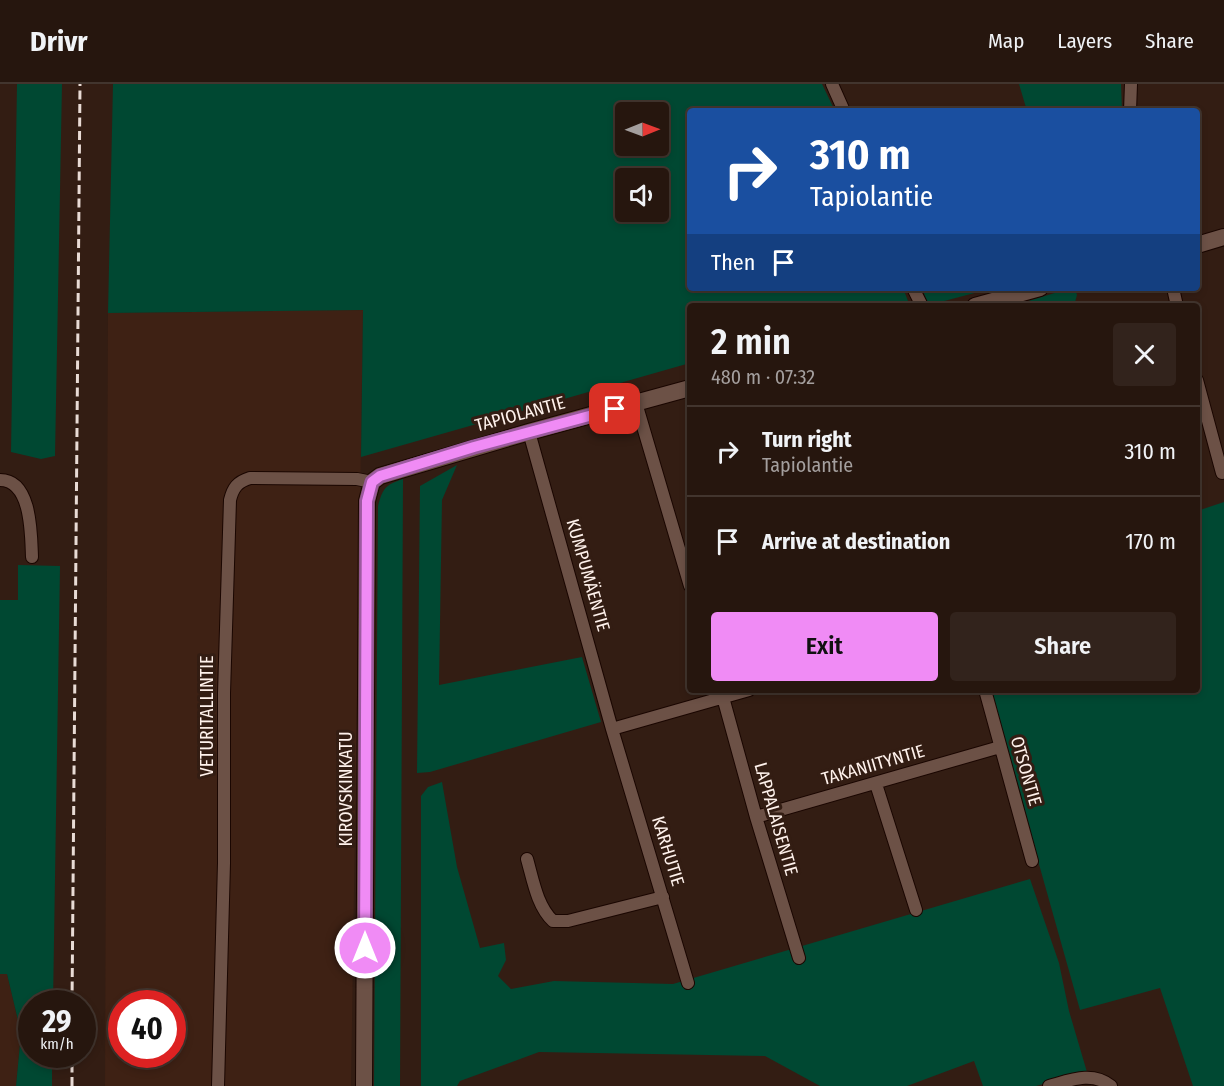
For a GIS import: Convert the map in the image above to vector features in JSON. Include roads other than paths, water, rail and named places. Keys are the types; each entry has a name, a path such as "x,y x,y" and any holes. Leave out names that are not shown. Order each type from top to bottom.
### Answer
{"street":[{"path":"832,84 843,108"},
{"path":"1130,108 1131,84"},
{"path":"1200,244 1224,237"},
{"path":"986,303 1029,291"},
{"name":"TAPIOLANTIE","path":"370,487 380,476 687,389"},
{"path":"1200,391 1222,473"},
{"path":"636,403 687,576"},
{"name":"KUMPUMÄENTIE","path":"529,432 612,729"},
{"name":"VETURITALLINTIE","path":"218,1086 230,500 234,487 242,480 250,478 357,478 370,487"},
{"path":"0,480 6,480 23,498 30,516 32,557"},
{"name":"KIROVSKINKATU","path":"364,1086 367,501 370,487"},
{"name":"OTSONTIE","path":"986,693 1032,861"},
{"path":"612,729 722,694"},
{"name":"LAPPALAISENTIE","path":"722,694 756,818 799,958"},
{"name":"KARHUTIE","path":"612,729 688,983"},
{"name":"TAKANIITYNTIE","path":"756,818 1000,747"},
{"path":"876,784 916,910"},
{"path":"527,859 539,901 546,915 553,921 568,921 663,897"},
{"path":"1049,1086 1081,1078 1096,1078 1111,1086"}],"railway":[{"path":"72,990 80,84"},
{"path":"72,1068 72,1086"}]}
